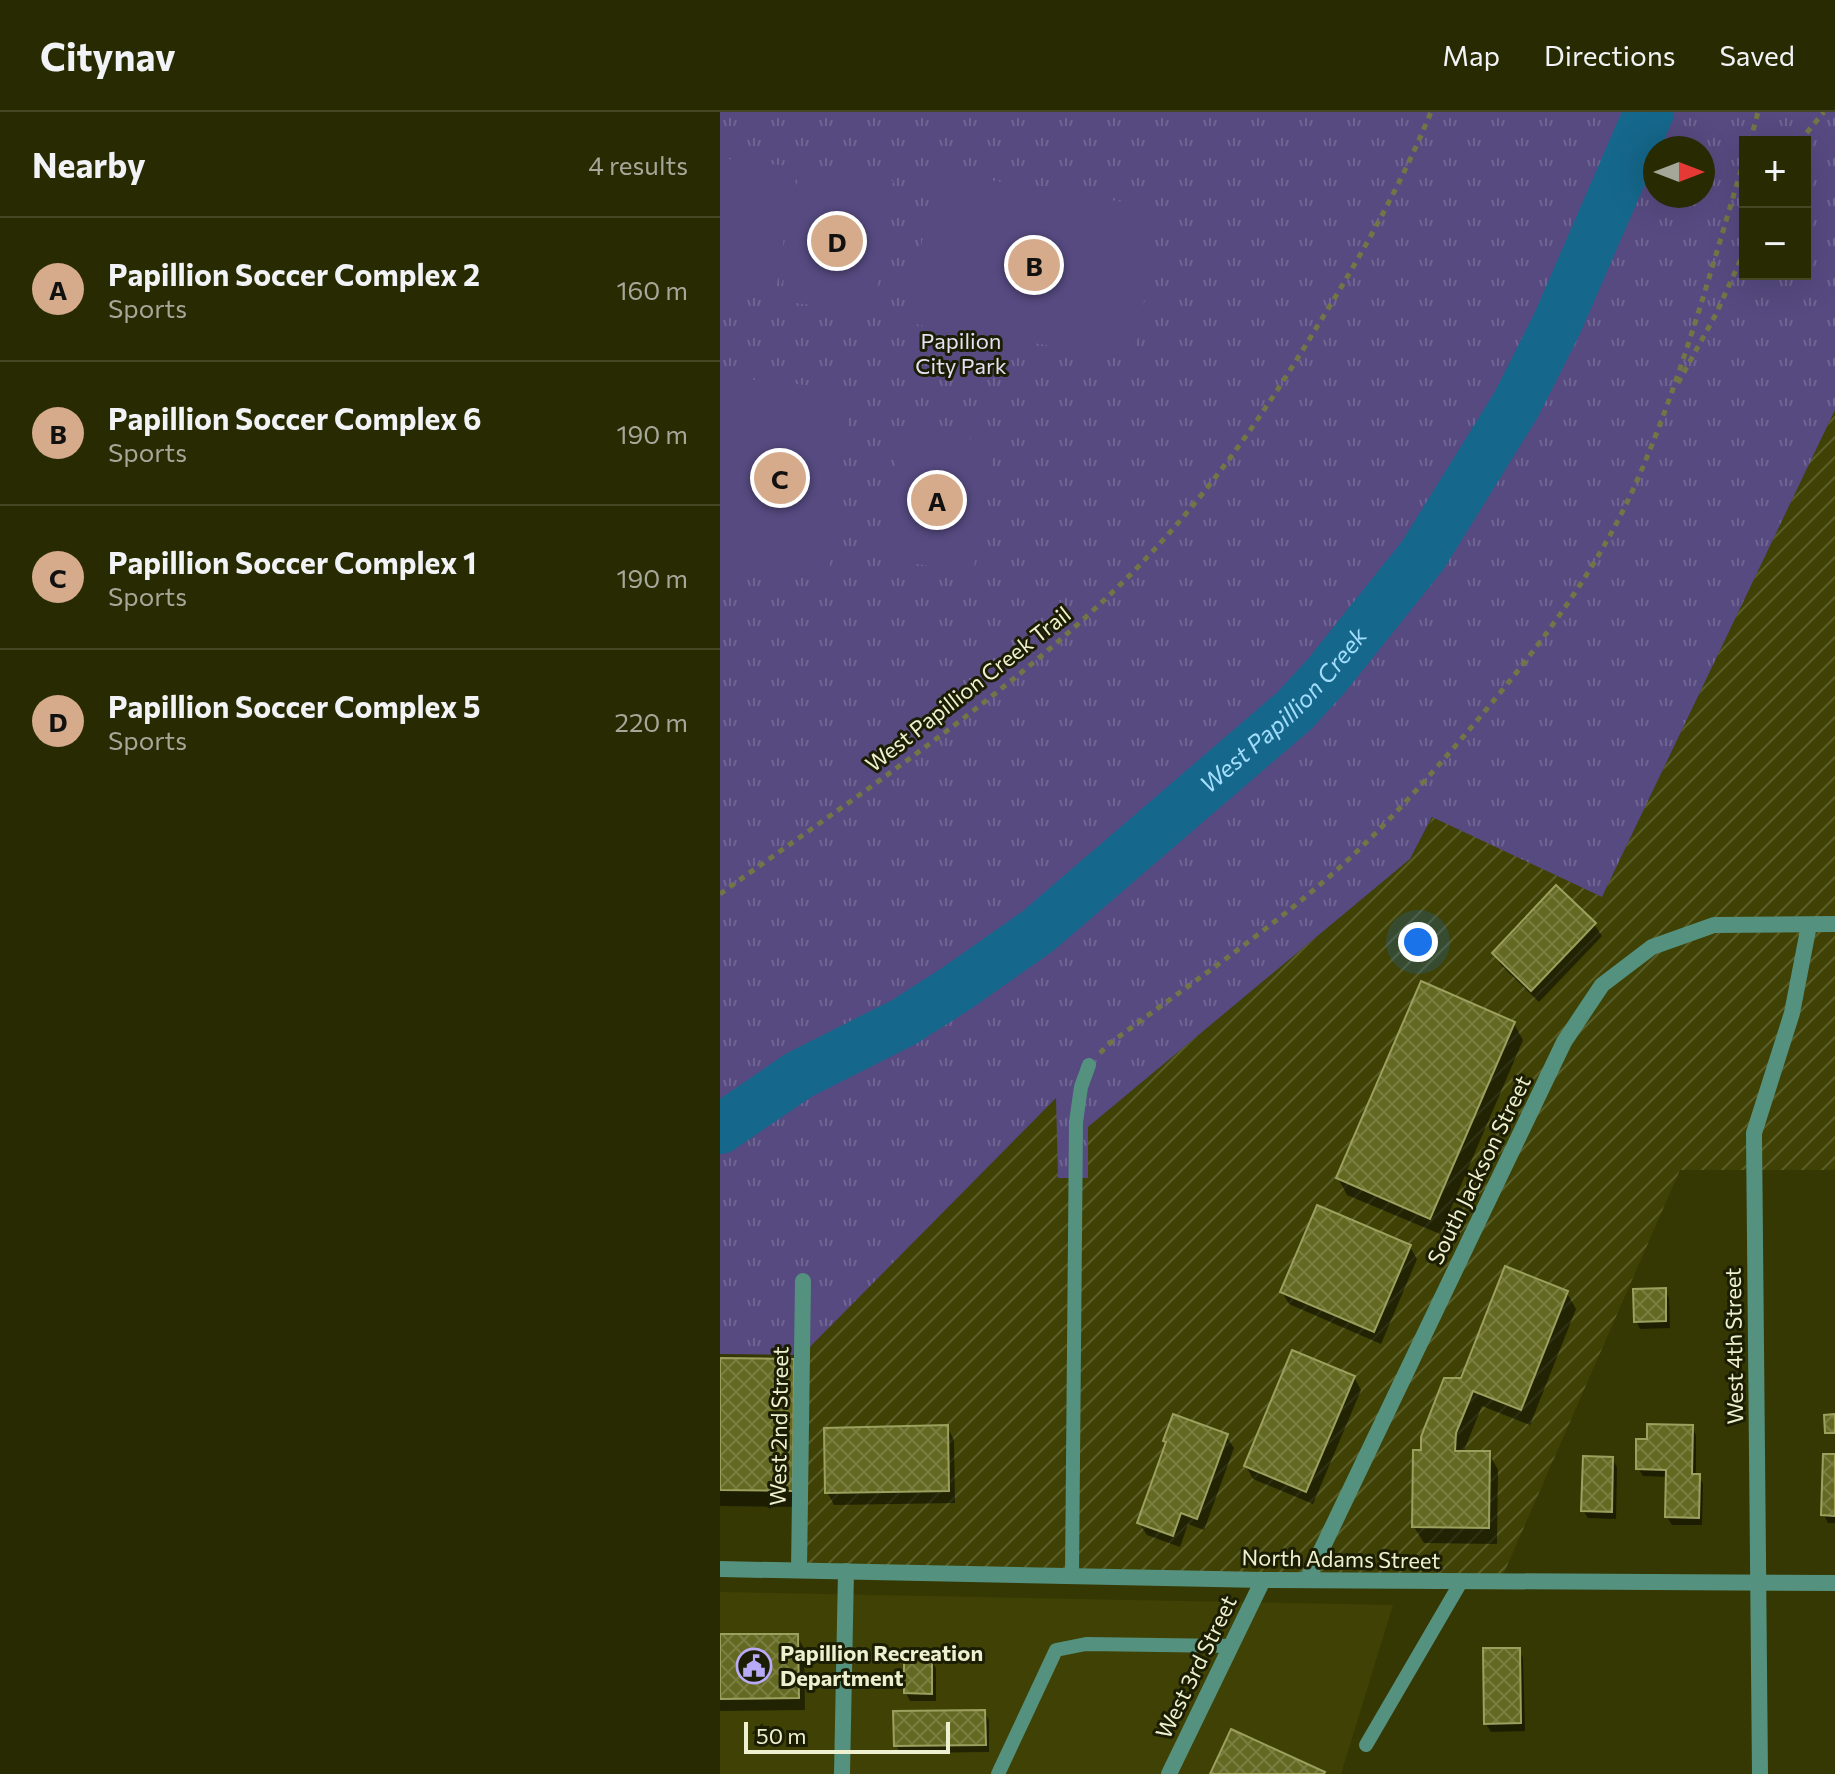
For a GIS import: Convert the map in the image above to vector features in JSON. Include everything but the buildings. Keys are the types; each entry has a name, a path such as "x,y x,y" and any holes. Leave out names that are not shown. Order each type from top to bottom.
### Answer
{"street":[{"name":"South Jackson Street","path":"1307,1580 1564,1042 1602,985 1652,947 1714,925 1835,924"},
{"name":"West 4th Street","path":"1760,1774 1754,1133 1792,1013 1809,925"},
{"name":"West 2nd Street","path":"799,1570 803,1281"},
{"path":"720,1569 799,1570"},
{"name":"North Adams Street","path":"799,1570 1263,1580 1835,1583"},
{"path":"842,1774 846,1571"},
{"name":"West 3rd Street","path":"1169,1774 1263,1580"}],"lane":[{"path":"1072,1576 1076,1122 1081,1087 1089,1065"},
{"path":"1366,1745 1461,1582"},
{"path":"998,1774 1056,1650 1086,1644 1231,1646"}],"path":[{"name":"West Papillion Creek Trail","path":"720,894 1009,682 1111,592 1177,525 1233,457 1288,376 1386,211 1431,112"},
{"path":"1752,136 1758,112"},
{"path":"1804,136 1824,112"},
{"path":"1089,1065 1109,1044 1273,923 1331,876 1441,763 1497,697 1561,612 1635,486 1671,394 1739,176"},
{"path":"1671,394 1716,314 1739,263"}],"shaded area":[{"path":"1835,410 1835,1170 1680,1170 1500,1582 799,1570 802,1355 1057,1097 1088,1127 1410,859 1433,817 1602,897"},
{"path":"720,1592 1393,1605 1341,1774 720,1774"}],"green space":[{"name":"Papilion City Park","path":"720,112 1835,112 1835,410 1602,897 1432,817 1410,859 1088,1127 1088,1178 1058,1178 1056,1098 802,1355 720,1354"},
{"path":"720,158 794,167 775,299 720,292"},
{"path":"799,169 893,181 874,313 781,301"},
{"path":"934,171 1160,208 1134,359 908,323"},
{"path":"720,376 851,390 828,580 720,566"},
{"path":"901,426 995,443 973,573 880,558"}],"waterway":[{"name":"West Papillion Creek","path":"720,1129 799,1075 904,1022 1038,931 1295,710 1327,675 1423,555 1516,405 1557,324 1649,112"}],"place":[{"name":"Papillion Soccer Complex 5","path":"837,241"},
{"name":"Papillion Soccer Complex 6","path":"1034,265"},
{"name":"Papillion Soccer Complex 1","path":"780,478"},
{"name":"Papillion Soccer Complex 2","path":"937,500"},
{"name":"Papillion Recreation Department","path":"754,1666"}]}
